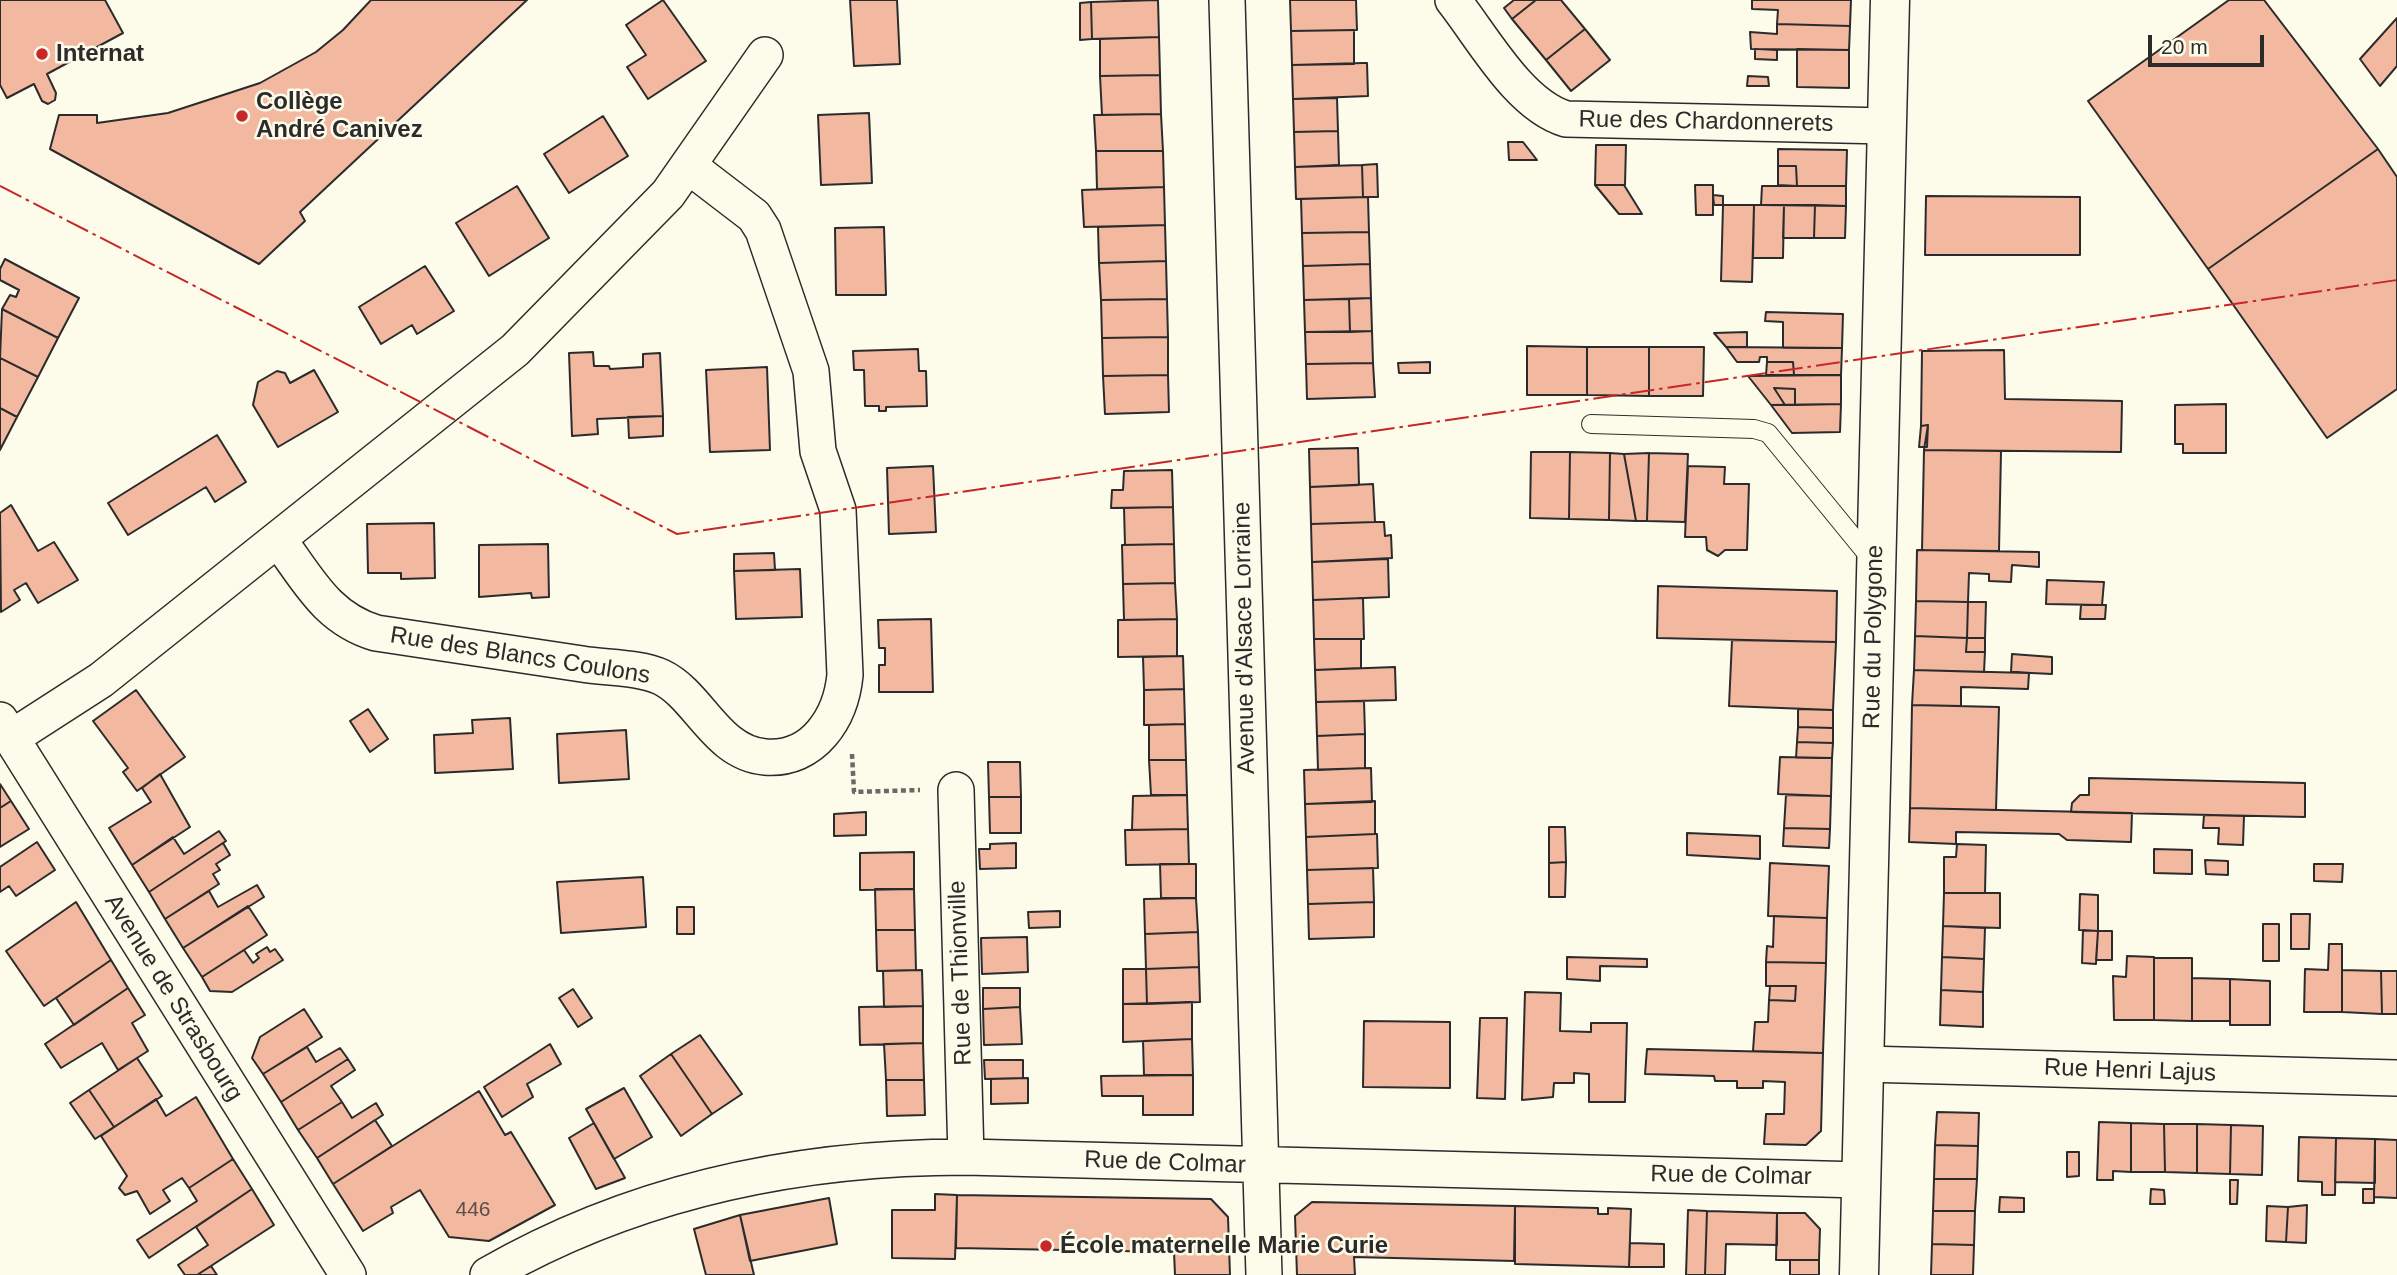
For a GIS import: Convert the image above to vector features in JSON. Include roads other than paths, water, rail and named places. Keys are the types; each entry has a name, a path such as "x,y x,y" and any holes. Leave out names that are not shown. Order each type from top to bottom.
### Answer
{"street":[{"name":"Avenue d'Alsace Lorraine","path":"1227,0 1264,1275"},
{"name":"Rue des Chardonnerets","path":"1453,0 1524,92 1550,114 1566,119 1887,126"},
{"name":"Rue du Polygone","path":"1859,1275 1890,0"},
{"path":"5,729 101,680 515,350 668,194 690,167 765,55"},
{"name":"Rue des Blancs Coulons","path":"278,539 332,611 355,627 376,633 661,677 719,734 750,753 766,757 806,747 822,735 834,718 843,697 845,675 840,532 834,492 818,451 811,371 763,230 754,216 690,167"},
{"name":"Avenue de Strasbourg","path":"5,729 346,1274"},
{"name":"Rue de Thionville","path":"956,790 966,1157"},
{"name":"Rue Henri Lajus","path":"1864,1064 2397,1078"},
{"name":"Rue de Colmar","path":"488,1275 566,1234 611,1215 705,1185 839,1162 966,1157 1862,1180"}],"lane":[{"path":"1591,424 1754,429 1768,433 1876,566"}],"place":[{"name":"Internat","path":"42,54"},
{"name":"Collège André Canivez","path":"242,116"},
{"name":"École maternelle Marie Curie","path":"1046,1246"}]}
